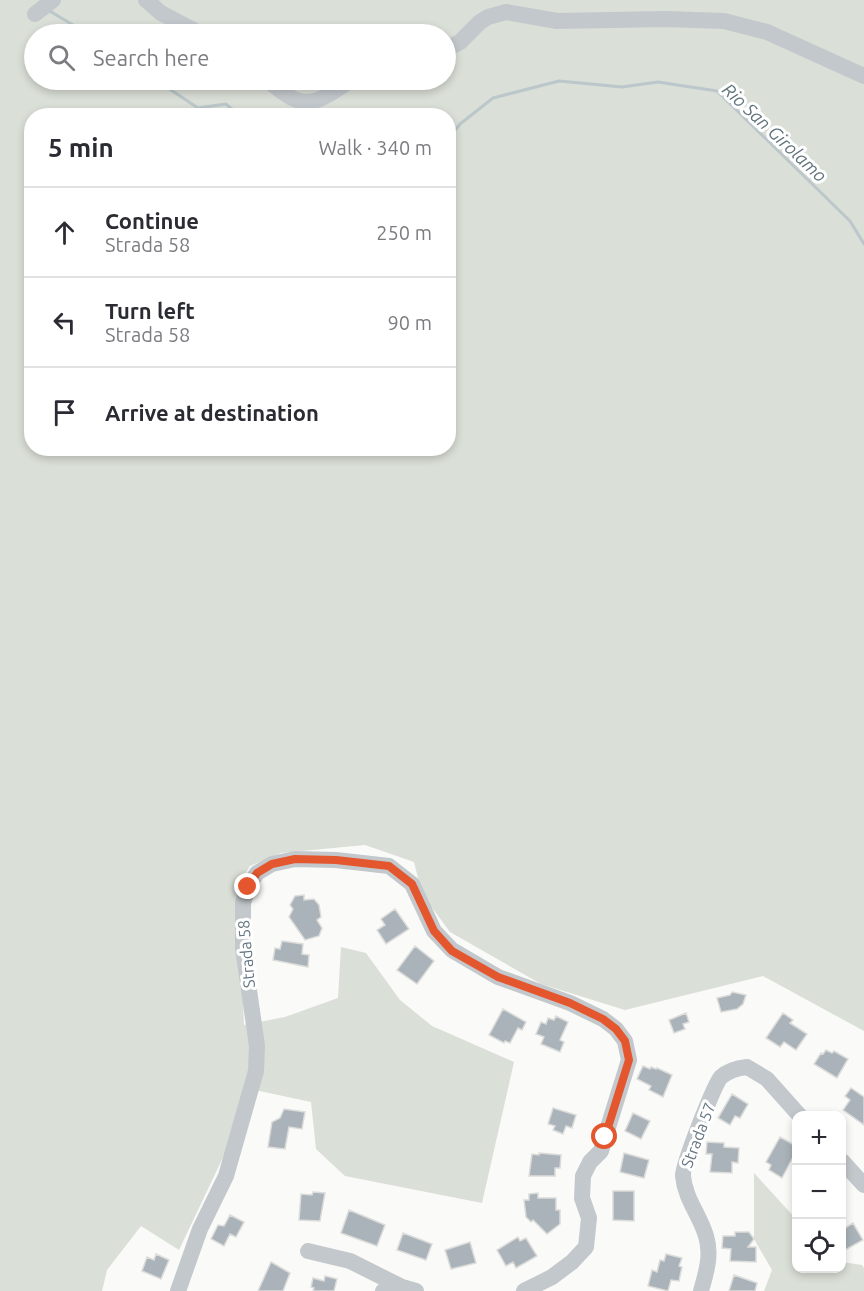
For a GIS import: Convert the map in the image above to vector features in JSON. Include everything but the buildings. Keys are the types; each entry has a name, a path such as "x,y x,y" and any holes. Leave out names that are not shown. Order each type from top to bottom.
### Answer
{"street":[{"path":"34,14 53,0"},
{"path":"146,0 160,13 181,24"},
{"path":"456,44 480,22 506,12 557,21 664,19 724,21 767,32 864,76"},
{"path":"280,90 293,100 308,102 336,90"},
{"name":"Strada 58","path":"178,1291 200,1229 226,1176 256,1071 257,1046 243,948 243,903 248,887 257,873 272,864 295,859 336,860 389,866 412,884 434,931 452,951 498,977 570,1003 603,1019 616,1029 625,1041 629,1060 601,1151 590,1162 583,1176 582,1198 589,1218 586,1247 572,1262 552,1277 524,1291"},
{"name":"Strada 57","path":"701,1291 709,1259 706,1237 688,1198 683,1174 689,1149 720,1078 733,1069 747,1067 766,1079 795,1111"},
{"path":"846,1165 864,1185"},
{"path":"308,1251 350,1261 409,1289"},
{"path":"383,1291 409,1289"}],"shaded area":[{"path":"0,0 864,0 864,1031 763,976 625,1010 541,984 450,932 422,894 414,862 365,845 281,853 250,866 238,884 244,1025 285,1017 338,998 341,947 366,953 400,1000 432,1026 514,1062 482,1203 345,1176 316,1149 311,1102 255,1090 179,1250 141,1226 107,1270 102,1291 0,1291"},
{"path":"754,1173 792,1215 792,1273 846,1273 846,1263 862,1265 864,1291 764,1291 772,1270 754,1239"}],"waterway":[{"name":"Rio San Girolamo","path":"48,10 71,24"},
{"name":"Rio San Girolamo","path":"456,129 493,98 559,81 622,87 658,82 717,91 850,221 864,244"},
{"name":"Rio San Girolamo","path":"171,90 198,108"},
{"name":"Rio San Girolamo","path":"198,108 226,104 231,108"}],"route":[{"path":"248,887 257,873 272,864 295,859 336,860 389,866 412,884 434,931 452,951 498,977 570,1003 603,1019 616,1029 625,1041 629,1060 605,1137"}]}
